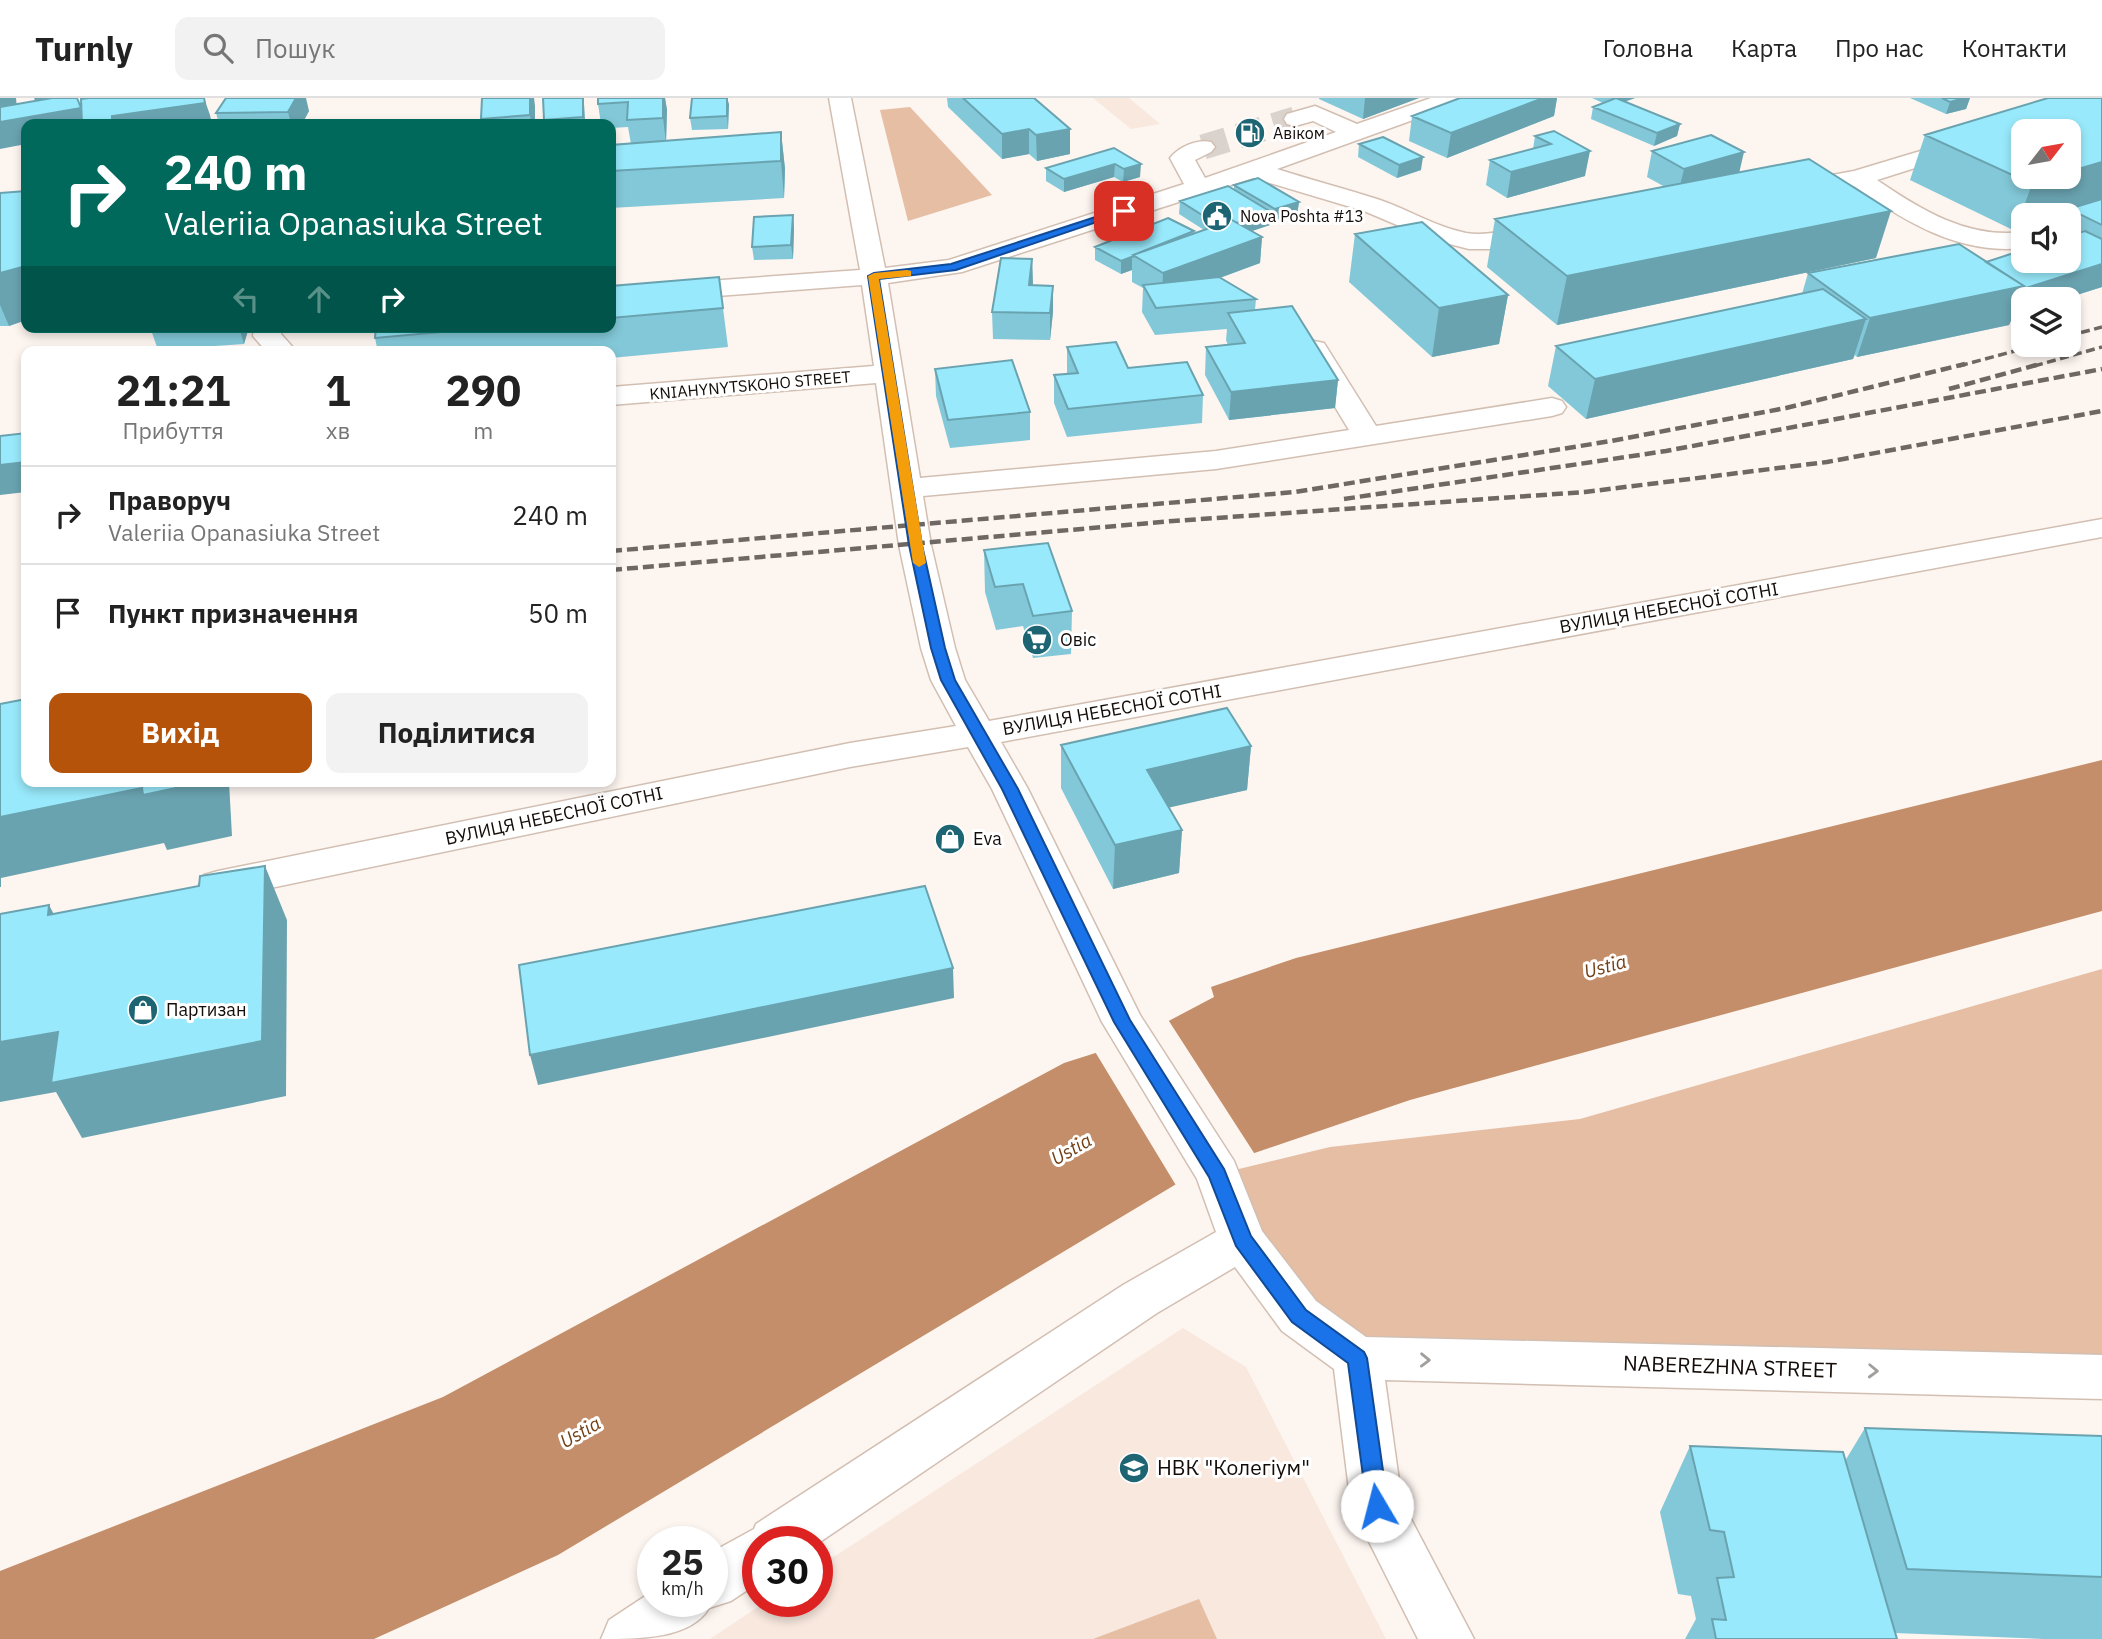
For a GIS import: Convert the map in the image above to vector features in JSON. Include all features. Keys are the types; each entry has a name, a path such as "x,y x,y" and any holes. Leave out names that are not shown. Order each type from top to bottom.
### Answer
{"street":[{"path":"840,98 874,276 915,545 938,648 948,680 1010,789 1123,1022 1217,1174 1242,1240 1299,1316 1357,1358 1377,1506 1447,1639"},
{"path":"616,296 874,276 953,267 1253,170 1452,98"},
{"path":"1295,119 1315,113 1357,132"},
{"path":"1764,194 1858,177 1986,138"},
{"path":"1197,186 1182,158 1203,146"},
{"path":"1253,170 1373,206 1439,234 1469,241 1499,241 1564,230"},
{"path":"1858,177 1899,206 1940,226 1967,236 2011,243"},
{"path":"1314,349 1367,436"},
{"name":"KNIAHYNYTSKOHO STREET","path":"616,396 889,373"},
{"path":"907,488 1216,460 1552,407"},
{"name":"ВУЛИЦЯ НЕБЕСНОЇ СОТНІ","path":"189,891 850,755 978,735 2102,528"},
{"path":"799,1526 1140,1299 1242,1240"},
{"name":"NABEREZHNA STREET","path":"1357,1358 2102,1377"},
{"path":"628,1639 661,1617"}],"shaded area":[{"path":"1093,98 1129,98 1160,124 1131,129"},
{"path":"910,107 992,195 908,221 880,110"},
{"path":"2102,969 2102,1377 1357,1358 1218,1174 1330,1147 1580,1119"},
{"name":"НВК \"Колегіум\"","path":"1183,1328 1246,1367 1386,1639 710,1639 743,1617 833,1617 833,1558"},
{"path":"1199,1599 1217,1639 1093,1639"}],"water":[{"name":"Ustia","path":"2102,760 2102,911 1410,1100 1193,1174 558,1555 374,1639 0,1639 0,1571 443,1397 1064,1063 1127,1043 1214,997 1211,987 1296,958"}],"pier":[{"path":"1167,1018 1256,1156 1194,1177 1177,1187 1094,1050 1126,1040"}],"building":[{"path":"52,98 77,98 81,108 0,122 0,107"},
{"path":"204,98 205,103 112,116 112,119 82,119 81,99"},
{"path":"226,98 296,98 288,112 216,113"},
{"path":"482,98 530,98 530,115 481,119"},
{"path":"543,98 583,98 583,117 544,119"},
{"path":"598,98 663,98 663,118 627,120 628,102 598,104"},
{"path":"692,98 727,98 727,116 690,118"},
{"path":"963,98 1034,98 1070,129 1036,135 1029,129 1002,134"},
{"path":"1460,98 1543,98 1451,133 1412,116"},
{"path":"1616,98 1680,124 1657,133 1593,107"},
{"path":"1942,98 1964,98 1950,102"},
{"path":"2048,98 2102,98 2102,162 2081,168 2081,119 2011,119 2011,174 1925,135"},
{"path":"1554,131 1590,151 1511,172 1490,160 1551,144 1535,136"},
{"path":"781,132 781,161 616,171 616,145"},
{"path":"1711,135 1744,152 1684,169 1652,151"},
{"path":"1383,137 1423,157 1399,165 1359,144"},
{"path":"1114,148 1141,164 1124,169 1115,164 1064,179 1046,168"},
{"path":"1809,159 1891,211 1567,276 1495,219"},
{"path":"1258,178 1299,202 1275,209 1234,185"},
{"path":"1228,186 1271,212 1237,223 1232,220 1218,225 1180,201"},
{"path":"21,191 21,267 0,273 0,193"},
{"path":"2102,199 2102,225 2081,215 2081,205"},
{"path":"793,215 791,245 752,247 754,217"},
{"path":"1168,218 1194,231 1121,261 1095,247"},
{"path":"1232,220 1262,237 1163,273 1133,255"},
{"path":"1422,222 1508,295 1439,308 1355,234"},
{"path":"2085,231 2102,239 2102,264 2081,271 2081,232"},
{"path":"1959,244 2024,286 1870,318 1808,273"},
{"path":"2011,254 2011,273 2074,273 2024,287 1986,262"},
{"path":"1001,258 1032,259 1029,285 1053,286 1050,313 992,312"},
{"path":"719,277 723,308 616,318 616,286"},
{"path":"1219,277 1256,299 1156,308 1143,285"},
{"path":"1823,289 1866,319 1595,379 1556,346"},
{"path":"1292,306 1338,380 1231,392 1206,347 1245,343 1228,313"},
{"path":"375,333 430,333 375,338"},
{"path":"1116,342 1128,368 1187,362 1203,395 1068,409 1054,375 1078,373 1067,347"},
{"path":"1012,360 1030,412 948,420 935,369"},
{"path":"21,434 21,463 0,465 0,436"},
{"path":"1048,543 1072,611 1033,616 1023,584 995,587 984,550"},
{"path":"21,700 21,787 181,787 143,795 142,788 0,817 0,704"},
{"path":"1227,708 1251,746 1147,770 1182,830 1115,845 1061,745"},
{"path":"265,866 262,1041 51,1083 58,1032 0,1042 0,914 49,905 48,915 199,886 200,876"},
{"path":"925,886 953,968 530,1055 519,965"},
{"path":"1865,1428 2102,1436 2102,1577 1907,1569"},
{"path":"1690,1446 1843,1452 1897,1639 1716,1639 1712,1619 1726,1620 1717,1578 1734,1577 1724,1532 1710,1530"}],"tunnel":[{"path":"1203,147 1295,119"}],"railway":[{"path":"2081,333 2102,327"},
{"path":"2034,366 2102,347"},
{"path":"1959,366 2011,352"},
{"path":"616,551 1295,492 1611,441 1786,408 1965,364"},
{"path":"1949,389 2040,364"},
{"path":"1344,499 1666,451 2102,369"},
{"path":"616,570 1173,521 1585,492 1827,462 2102,411"}],"slow traffic":[{"path":"907,273 874,276 919,563"}],"place":[{"name":"Авіком","path":"1250,133"},
{"name":"Nova Poshta #13","path":"1217,216"},
{"name":"Овіс","path":"1037,640"},
{"name":"Eva","path":"950,839"},
{"name":"Партизан","path":"143,1010"},
{"name":"НВК \"Колегіум\"","path":"1134,1468"}],"route":[{"path":"1124,211 953,267 874,276 915,545 938,648 948,680 1010,789 1123,1022 1217,1174 1242,1240 1299,1316 1357,1358 1377,1506"}]}
